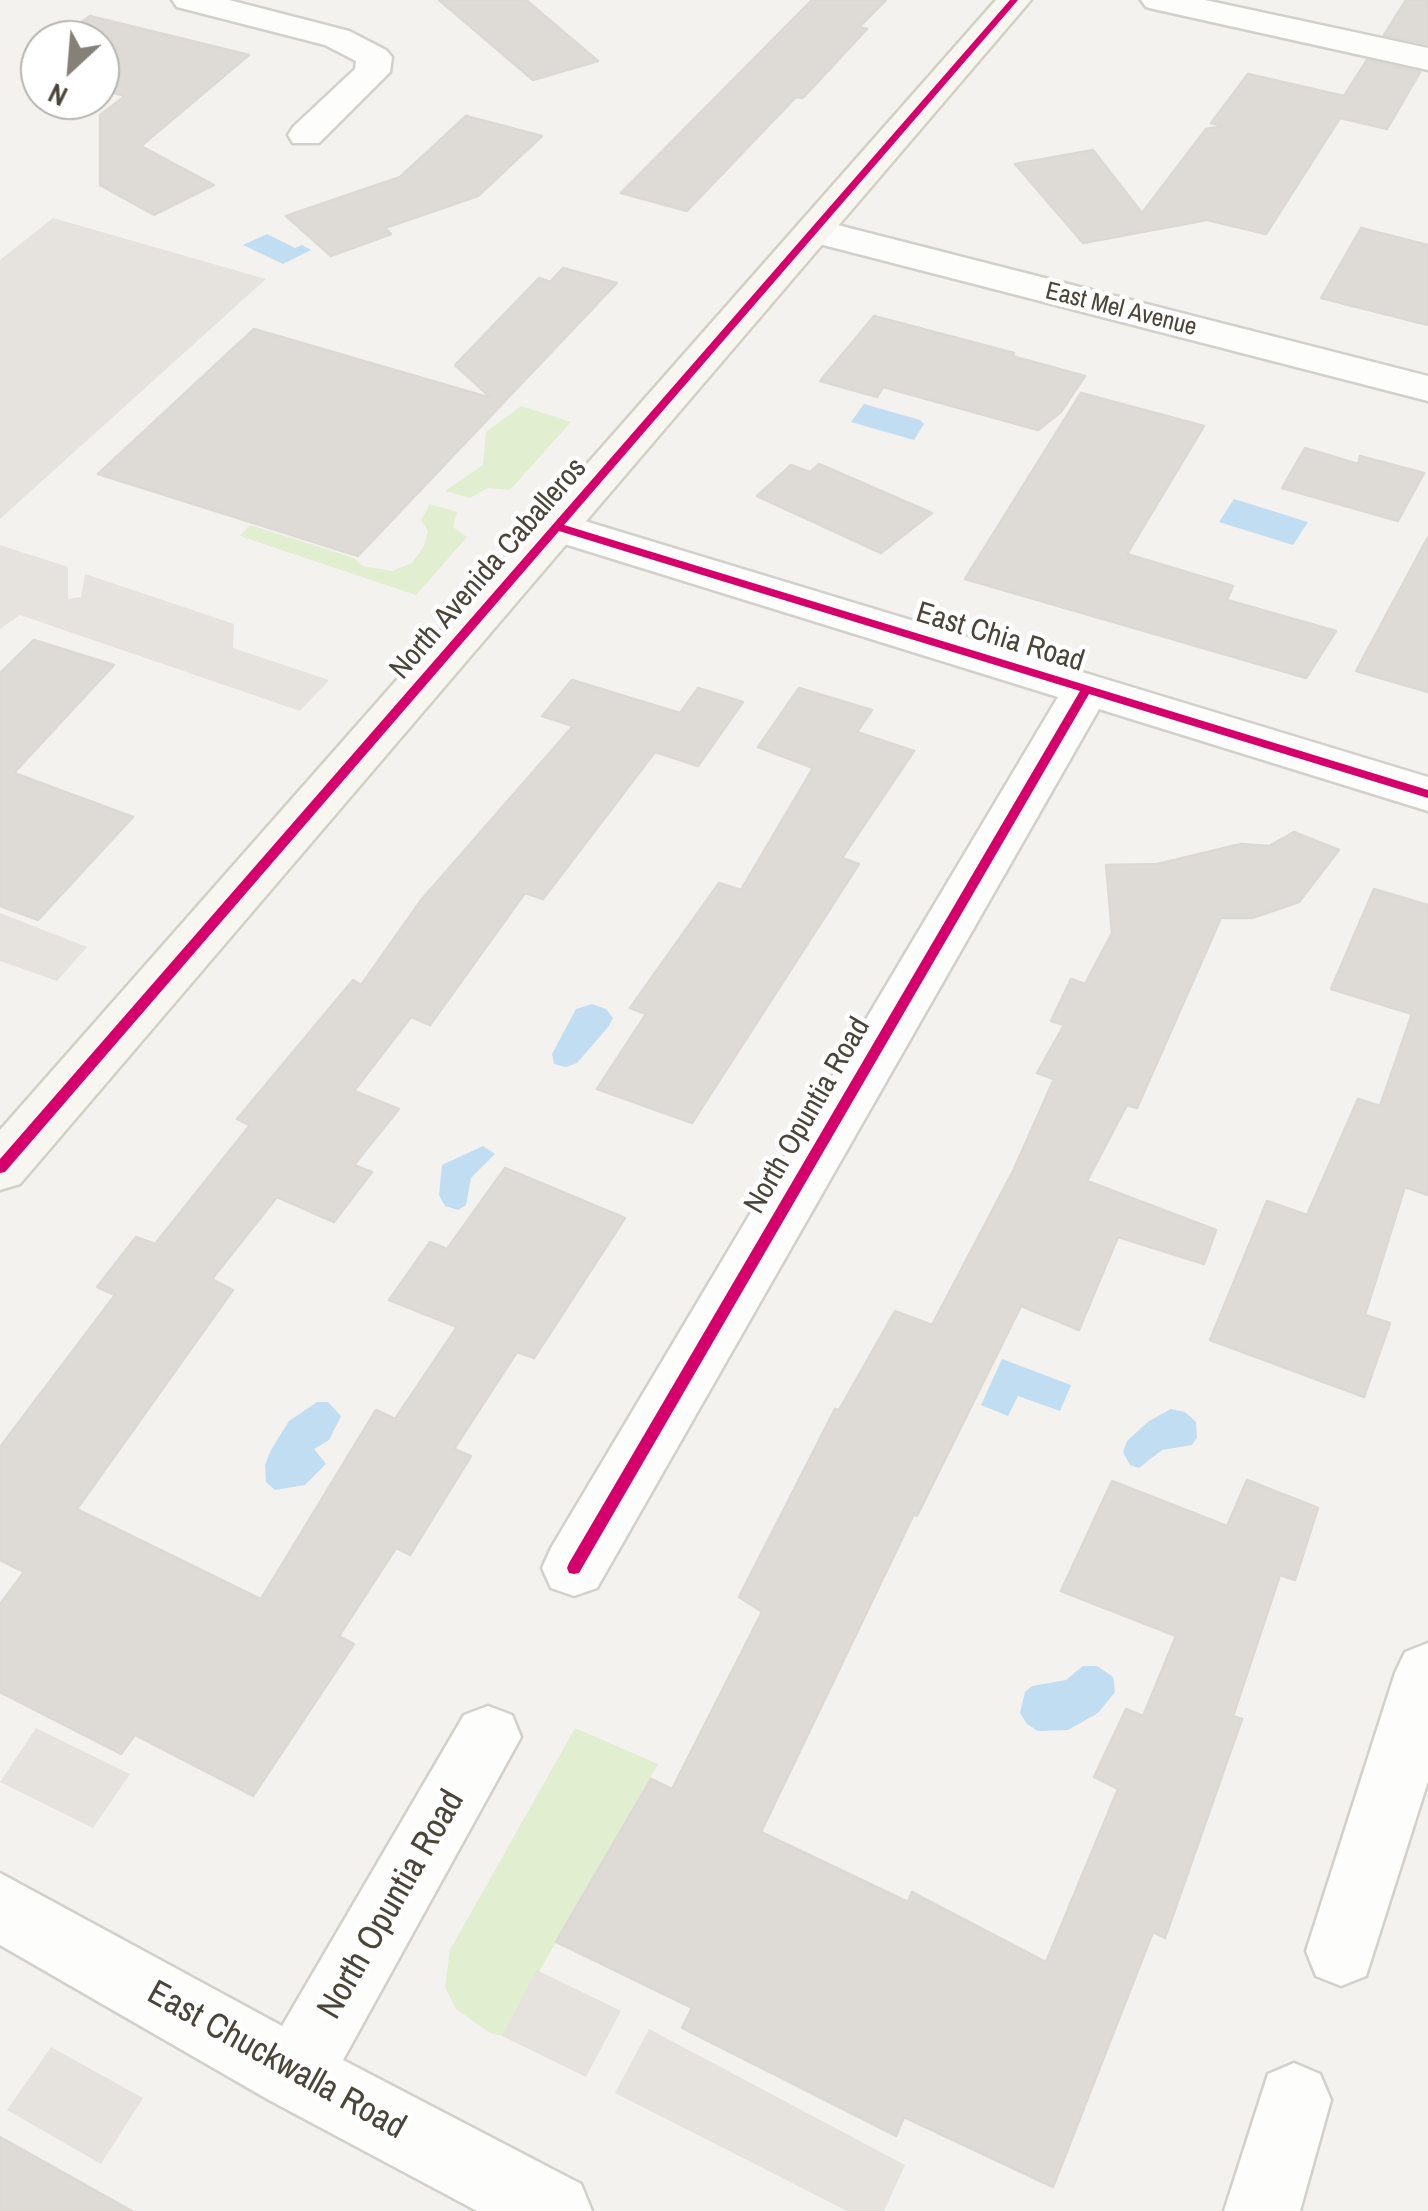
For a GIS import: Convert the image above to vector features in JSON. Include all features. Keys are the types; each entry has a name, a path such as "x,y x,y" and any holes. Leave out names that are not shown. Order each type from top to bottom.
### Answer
{"street":[{"path":"189,0 337,38 374,57 372,72 306,134"},
{"name":"North Avenida Caballeros","path":"0,1168 1014,0"},
{"path":"1158,0 1428,59"},
{"name":"East Mel Avenue","path":"814,232 1428,390"},
{"name":"East Chia Road","path":"558,527 1428,794"},
{"name":"North Opuntia Road","path":"574,1568 1086,690"},
{"path":"1341,1950 1428,1673"},
{"name":"North Opuntia Road","path":"295,2074 488,1737"},
{"name":"East Chuckwalla Road","path":"0,1906 295,2074 554,2211"},
{"path":"1262,2211 1294,2100"}],"green space":[{"path":"521,406 571,422 510,490 488,488 470,498 445,491 483,465 486,432"},
{"path":"430,504 457,512 453,527 467,537 416,595 240,536 250,525 354,558 362,566 392,571 412,563 424,546 428,531 421,520"},
{"path":"575,1728 658,1764 502,2036 490,2033 456,2009 445,1987 450,1950"}],"shaded area":[{"path":"53,218 266,279 0,519 0,260"},
{"path":"0,545 68,567 68,599 81,597 85,574 234,624 233,648 329,680 300,711 20,615 0,629"},
{"path":"0,913 87,947 57,981 0,961"},
{"path":"36,1728 130,1774 93,1828 0,1782"},
{"path":"537,1970 621,2011 586,2077 502,2036"},
{"path":"649,2029 905,2165 884,2211 847,2211 615,2093"},
{"path":"51,2047 143,2098 101,2164 7,2110"}],"water":[{"path":"267,234 295,248 302,245 311,250 283,264 243,245"},
{"path":"864,404 924,424 914,440 851,422"},
{"path":"1234,499 1308,522 1293,545 1219,522"},
{"path":"592,1004 606,1009 613,1018 609,1026 577,1063 566,1067 554,1064 552,1054 576,1009"},
{"path":"483,1146 495,1154 471,1178 466,1205 458,1210 445,1206 439,1195 442,1165"},
{"path":"1002,1359 1071,1385 1060,1411 1018,1396 1008,1416 981,1405"},
{"path":"317,1402 328,1402 341,1416 329,1440 314,1449 326,1464 305,1485 275,1490 266,1482 265,1465 271,1450 289,1421"},
{"path":"1171,1409 1185,1412 1196,1422 1197,1437 1192,1445 1162,1450 1139,1468 1130,1465 1123,1452 1127,1441 1149,1421"},
{"path":"1083,1666 1097,1666 1113,1677 1115,1692 1098,1713 1068,1730 1038,1731 1027,1724 1020,1713 1025,1692 1032,1686 1066,1680"}],"building":[{"path":"439,0 526,0 598,61 533,80"},
{"path":"812,0 886,0 859,27 867,29 803,98 796,97 687,211 621,193"},
{"path":"1406,0 1428,0 1428,44 1384,35"},
{"path":"120,23 249,55 141,146 214,185 154,215 100,185 100,120 120,120 120,100 125,96 120,95"},
{"path":"1367,60 1420,72 1387,129 1340,118 1266,234 1207,220 1083,243 1015,164 1093,150 1142,213 1206,129 1223,126 1211,123 1248,74 1344,96"},
{"path":"466,116 542,136 478,196 385,228 391,234 331,256 286,216 400,177"},
{"path":"1361,228 1428,245 1428,325 1321,298"},
{"path":"563,268 617,283 358,556 98,474 254,329 491,398 455,365 539,278 550,282"},
{"path":"874,316 1085,376 1061,412 1038,430 883,387 877,397 820,381"},
{"path":"1081,393 1204,426 1127,554 1233,586 1227,600 1336,631 1306,678 965,579"},
{"path":"1305,448 1358,464 1360,456 1424,473 1398,521 1282,488"},
{"path":"819,464 932,513 881,553 757,496 791,465 810,472"},
{"path":"1428,537 1428,692 1356,671"},
{"path":"34,640 114,665 14,773 133,817 38,920 0,906 0,673"},
{"path":"572,680 680,713 698,688 743,702 698,766 655,752 543,899 525,893 430,1025 411,1017 354,1091 399,1109 354,1165 372,1172 334,1222 277,1197 212,1279 233,1290 77,1509 261,1599 376,1410 395,1419 457,1327 389,1300 430,1242 447,1249 505,1168 625,1218 534,1358 517,1352 454,1449 471,1456 410,1555 396,1548 339,1636 354,1644 253,1796 135,1735 121,1754 0,1692 0,1604 24,1572 0,1560 0,1447 115,1295 97,1287 136,1237 155,1244 250,1125 237,1119 353,980 361,985 422,899 573,726 542,716"},
{"path":"799,688 872,710 857,732 914,751 842,858 859,864 692,1123 597,1089 646,1014 630,1008 719,883 741,890 813,768 758,747"},
{"path":"1294,832 1339,850 1299,902 1252,918 1221,918 1137,1108 1127,1105 1087,1181 1216,1230 1204,1264 1118,1237 1079,1330 1021,1306 917,1516 914,1514 761,1832 908,1902 912,1892 1046,1962 1118,1789 1094,1777 1126,1709 1143,1716 1176,1636 1061,1591 1112,1481 1227,1526 1247,1480 1318,1508 1295,1580 1280,1575 1233,1716 1242,1719 1165,1938 1153,1932 1053,2187 904,2117 896,2136 682,2028 692,2008 556,1942 651,1779 672,1789 762,1612 739,1597 835,1409 839,1410 895,1311 932,1325 1014,1169 1054,1079 1037,1073 1064,1025 1051,1021 1071,979 1085,984 1112,933 1106,865 1157,864 1241,844 1269,846"},
{"path":"1374,889 1428,905 1428,1195 1405,1187 1365,1315 1390,1323 1364,1397 1210,1340 1267,1201 1307,1215 1358,1099 1380,1106 1412,1014 1331,989"},
{"path":"0,2137 132,2211 0,2211"}],"cycle path":[{"path":"0,1168 1014,0"},
{"path":"558,527 1428,794"},
{"path":"574,1568 1086,690"}]}
